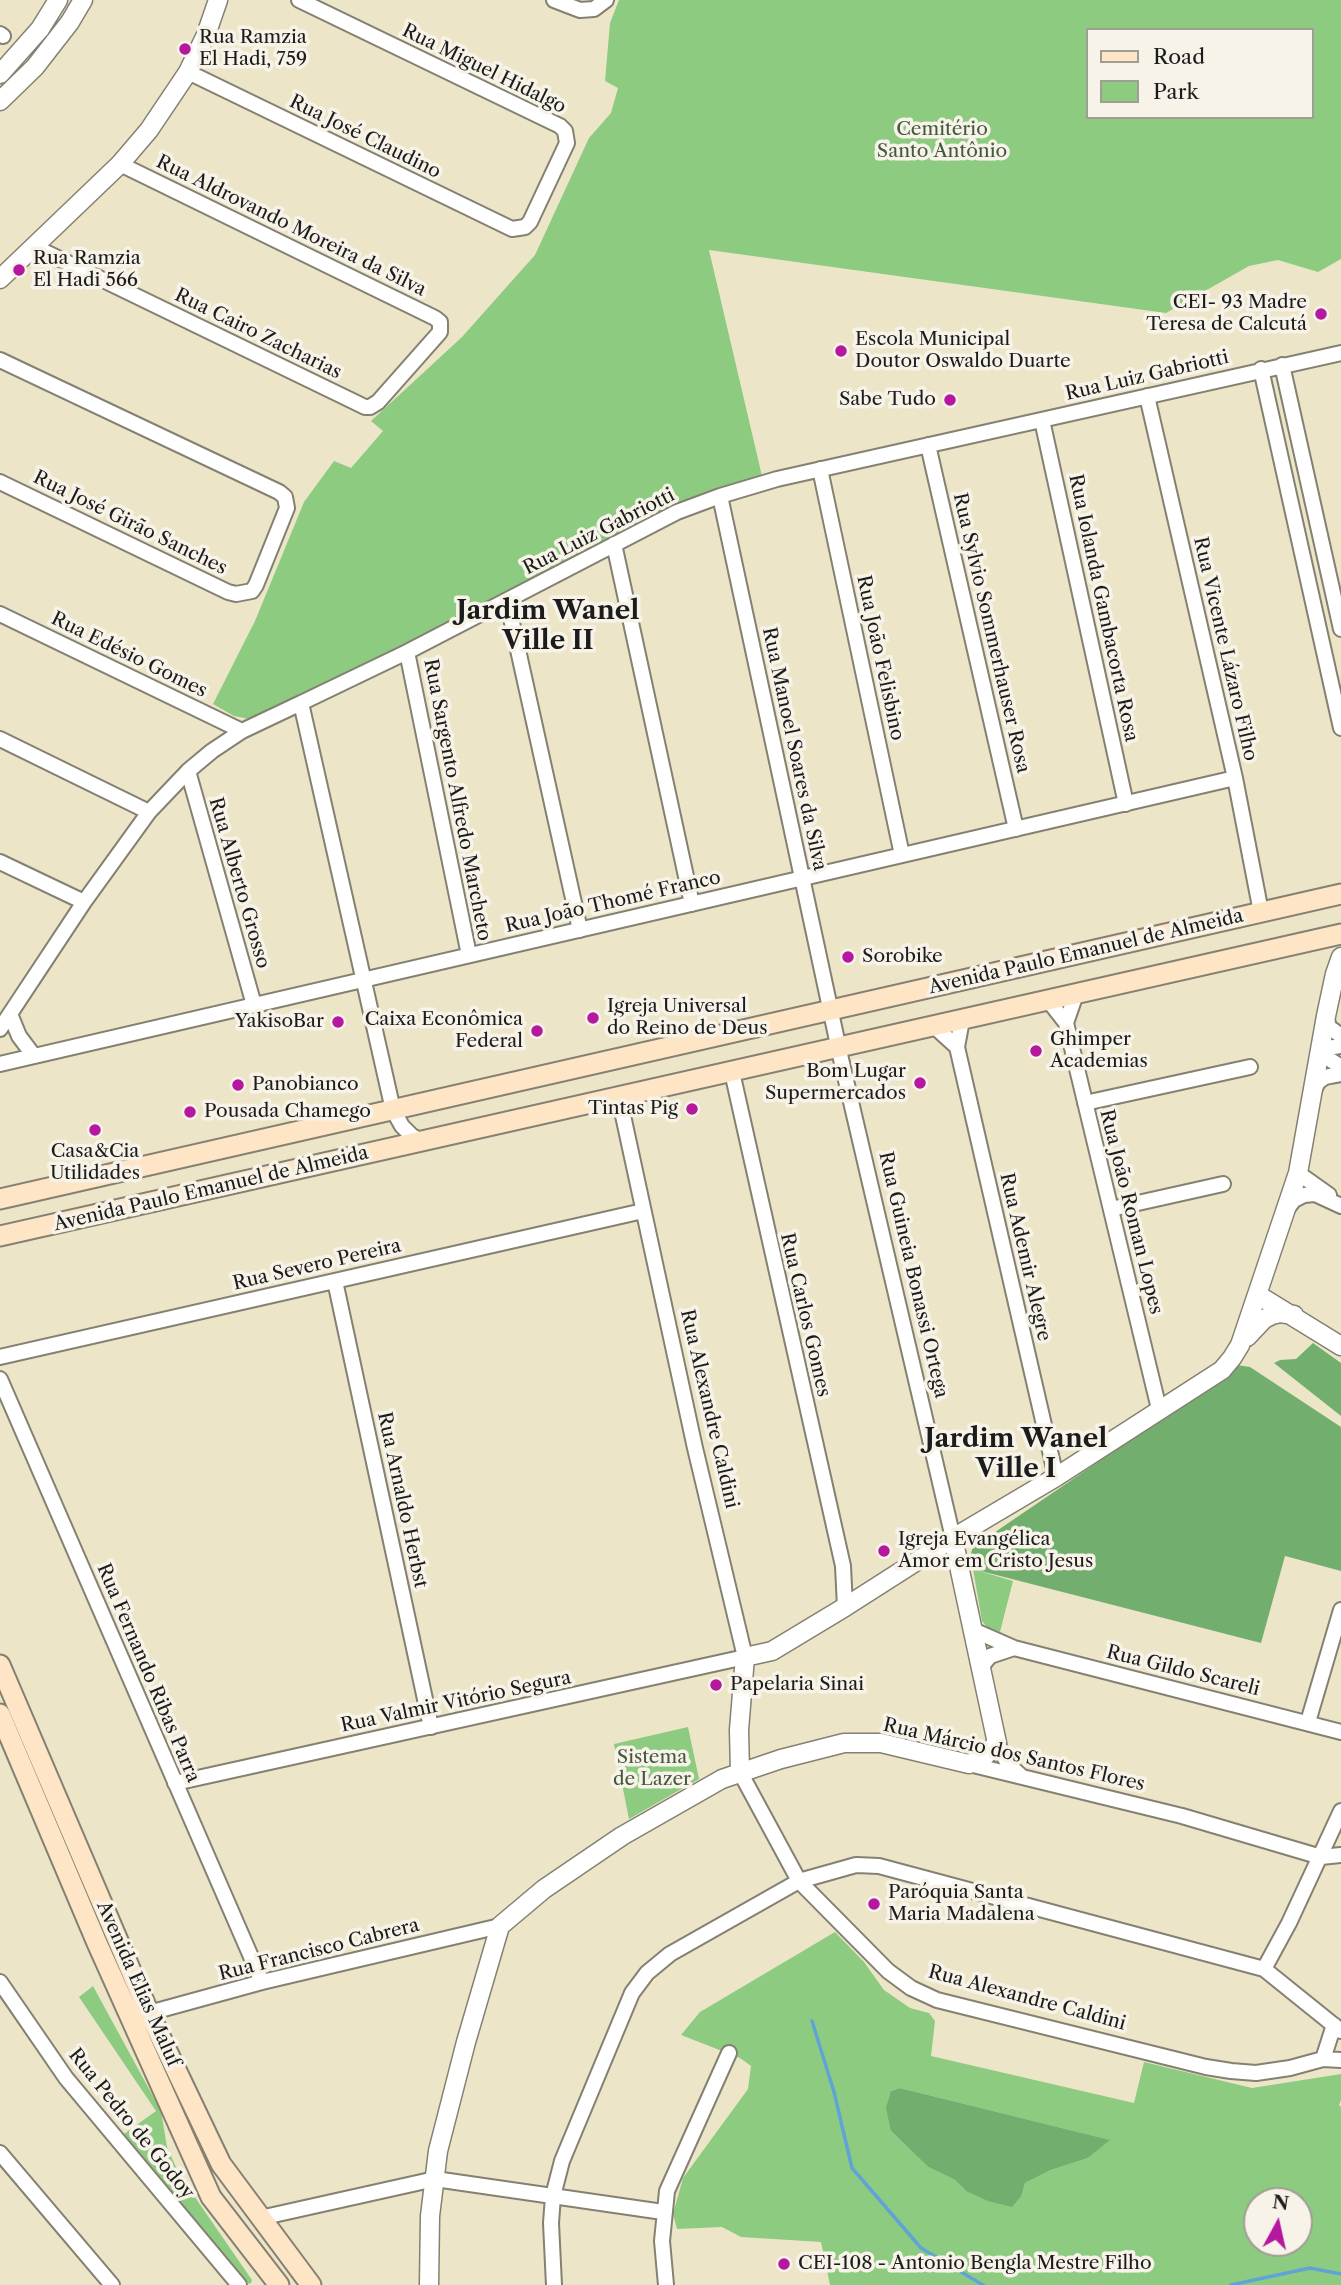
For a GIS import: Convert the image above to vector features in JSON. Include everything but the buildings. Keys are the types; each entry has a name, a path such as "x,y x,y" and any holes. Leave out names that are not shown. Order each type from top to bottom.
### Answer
{"main road":[{"name":"Avenida Paulo Emanuel de Almeida","path":"0,1199 1341,894"},
{"name":"Avenida Paulo Emanuel de Almeida","path":"0,1236 1341,934"},
{"name":"Avenida Elias Maluf","path":"0,1665 149,2013 221,2164 311,2285"},
{"name":"Avenida Elias Maluf","path":"0,1714 8,1753 211,2197 269,2280"},
{"path":"138,2037 141,2025 149,2013"}],"street":[{"path":"0,74 40,29 58,0"},
{"path":"0,101 35,67 70,22 83,0"},
{"path":"0,279 120,164 149,130 188,72 206,35 218,0"},
{"name":"Rua Miguel Hidalgo","path":"299,0 560,125 565,131 567,143 525,228"},
{"path":"554,0 580,10 594,9 606,0"},
{"name":"Rua José Claudino","path":"188,72 512,229 525,228"},
{"name":"Rua Aldrovando Moreira da Silva","path":"120,164 435,318 441,327"},
{"name":"Rua Cairo Zacharias","path":"33,246 365,407 378,402 437,337 441,327"},
{"name":"Rua Luiz Gabriotti","path":"0,1029 84,902 149,812 188,771 242,730 407,652 677,512 720,496 820,469 1341,353"},
{"name":"Rua José Girão Sanches","path":"0,360 279,492 287,502 285,514 256,585 252,591 244,594 228,592 0,482"},
{"path":"1282,365 1341,629"},
{"path":"1262,369 1341,729"},
{"name":"Rua Vicente Lázaro Filho","path":"1147,396 1235,779 1261,912"},
{"name":"Rua Iolanda Gambacorta Rosa","path":"1042,420 1126,804"},
{"name":"Rua Sylvio Sommerhauser Rosa","path":"928,445 1016,829"},
{"name":"Rua João Felisbino","path":"820,469 902,855"},
{"name":"Rua Manoel Soares da Silva","path":"720,496 831,1011"},
{"path":"614,544 692,904"},
{"path":"507,600 580,930"},
{"name":"Rua Edésio Gomes","path":"0,614 242,730"},
{"name":"Rua Sargento Alfredo Marcheto","path":"407,652 469,956"},
{"path":"301,703 393,1110 412,1136 423,1142"},
{"path":"0,739 149,812"},
{"name":"Rua Alberto Grosso","path":"188,771 254,1005"},
{"name":"Rua João Thomé Franco","path":"0,1064 1235,779"},
{"path":"0,862 84,902"},
{"path":"1240,1345 1296,1180 1338,965 1334,963 1328,950 1317,942 1309,942"},
{"path":"1066,1023 1076,994"},
{"name":"Rua João Roman Lopes","path":"1048,1000 1066,1023 1159,1409"},
{"path":"831,1011 839,1048"},
{"path":"9,1014 19,1036 34,1056"},
{"path":"1326,1016 1329,1027 1341,1036"},
{"name":"Rua Ademir Alegre","path":"962,1020 957,1046 1056,1477"},
{"path":"934,1027 957,1046"},
{"path":"1320,1051 1341,1046"},
{"name":"Rua Guineia Bonassi Ortega","path":"839,1048 947,1510 997,1743 1008,1764 1022,1777"},
{"path":"1320,1051 1341,1067"},
{"path":"1085,1103 1250,1067"},
{"name":"Rua Carlos Gomes","path":"732,1072 843,1566 845,1607"},
{"path":"1312,1093 1318,1082 1325,1077 1341,1074"},
{"name":"Rua Alexandre Caldini","path":"619,1097 695,1448 745,1657 739,1730 740,1772 799,1881 888,1971 911,1988 937,2000 1231,2071 1256,2073 1323,2059 1341,2060"},
{"path":"1296,1180 1315,1194 1341,1205"},
{"path":"1296,1180 1341,1205"},
{"path":"1111,1209 1223,1184"},
{"path":"1287,1209 1294,1200 1315,1194"},
{"name":"Rua Severo Pereira","path":"0,1357 643,1211"},
{"name":"Rua Arnaldo Herbst","path":"335,1281 431,1727"},
{"path":"1258,1295 1341,1346"},
{"path":"745,1657 772,1651 1056,1477 1222,1370 1240,1345 1264,1320 1280,1313 1294,1315"},
{"name":"Rua Fernando Ribas Parra","path":"0,1379 262,1982"},
{"path":"947,1510 963,1521 985,1519"},
{"path":"924,1557 940,1558 955,1569 962,1580"},
{"path":"843,1566 854,1583 869,1589 877,1587"},
{"path":"1308,1722 1341,1610"},
{"name":"Rua Gildo Scareli","path":"973,1630 1014,1648 1341,1732"},
{"path":"981,1667 990,1656 1014,1648"},
{"name":"Rua Valmir Vitório Segura","path":"175,1783 745,1657"},
{"path":"739,1730 746,1747 757,1755 781,1759"},
{"name":"Rua Márcio dos Santos Flores","path":"500,1926 544,1889 622,1836 722,1779 781,1759 844,1743 881,1743 1182,1816 1321,1857 1341,1855"},
{"path":"969,1763 982,1759 997,1743"},
{"path":"1264,1969 1321,1857 1337,1835 1341,1811"},
{"path":"554,2285 551,2223 553,2196 562,2161 632,1993 646,1973 670,1954 799,1881 856,1865 879,1866 1264,1969 1337,2028 1323,2059"},
{"path":"429,2285 430,2216 438,2151 500,1926"},
{"name":"Rua Francisco Cabrera","path":"149,2013 262,1982 500,1926"},
{"name":"Rua Pedro de Godoy","path":"0,1982 66,2078 239,2285"},
{"path":"666,2285 662,2241 667,2191 730,2053"},
{"path":"0,2153 112,2285"},
{"path":"260,2218 435,2179 663,2212"}],"green space":[{"name":"Cemitério Santo Antônio","path":"619,0 1341,0 1341,259 1318,272 1278,260 1249,266 1166,313 709,250 762,476 688,499 263,717 249,719 234,716 213,704 255,621 304,502 334,461 351,468 383,431 371,421 462,337 535,255 589,138 611,113 618,88 605,81 610,23"},
{"path":"1313,1343 1341,1363 1341,1416 1274,1363 1296,1359"},
{"path":"1236,1365 1250,1367 1341,1427 1341,1571 1285,1556 1261,1643 973,1569 970,1556 973,1547 1229,1373"},
{"path":"973,1569 1013,1581 1000,1632 987,1627 982,1621"},
{"name":"Sistema de Lazer","path":"688,1727 699,1779 629,1819 614,1744"},
{"path":"835,1932 864,1962 884,1990 910,2008 929,2013 935,2021 931,2056 1134,2103 1144,2062 1252,2088 1341,2074 1341,2285 830,2285 821,2242 741,2237 722,2227 677,2229 673,2214 683,2178 748,2089 751,2066 740,2058 681,2035 700,2012","holes":["900,2088 1109,2140 1088,2158 1051,2170 1025,2183 1022,2196 966,2191 955,2180 928,2167 891,2131 891,2091"]},
{"path":"93,1986 161,2111 167,2147 179,2174 252,2280 251,2283 249,2284 124,2134 156,2111 79,1997"},
{"path":"900,2088 1110,2140 1088,2158 1051,2170 1025,2183 1022,2195 1012,2207 988,2201 966,2191 955,2180 928,2167 891,2131 886,2108 891,2091"}],"waterway":[{"path":"812,2021 834,2092 852,2168 921,2248 983,2285"},
{"path":"1231,2285 1310,2268 1341,2274"}],"place":[{"name":"Rua Ramzia El Hadi, 759","path":"185,49"},
{"name":"Rua Ramzia El Hadi 566","path":"19,270"},
{"name":"CEI- 93 Madre Teresa de Calcutá","path":"1321,314"},
{"name":"Escola Municipal Doutor Oswaldo Duarte","path":"841,351"},
{"name":"Sabe Tudo","path":"950,400"},
{"name":"Sorobike","path":"848,957"},
{"name":"Igreja Universal do Reino de Deus","path":"593,1018"},
{"name":"YakisoBar","path":"338,1022"},
{"name":"Caixa Econômica Federal","path":"537,1031"},
{"name":"Ghimper Academias","path":"1036,1051"},
{"name":"Bom Lugar Supermercados","path":"920,1083"},
{"name":"Panobianco","path":"238,1085"},
{"name":"Tintas Pig","path":"692,1109"},
{"name":"Pousada Chamego","path":"190,1112"},
{"name":"Casa&Cia Utilidades","path":"95,1130"},
{"name":"Igreja Evangélica Amor em Cristo Jesus","path":"884,1551"},
{"name":"Papelaria Sinai","path":"716,1685"},
{"name":"Paróquia Santa Maria Madalena","path":"874,1904"},
{"name":"CEI-108 - Antonio Bengla Mestre Filho","path":"784,2264"}],"district":[{"name":"Jardim Wanel Ville II","path":"548,626"},
{"name":"Jardim Wanel Ville I","path":"1016,1454"}]}
